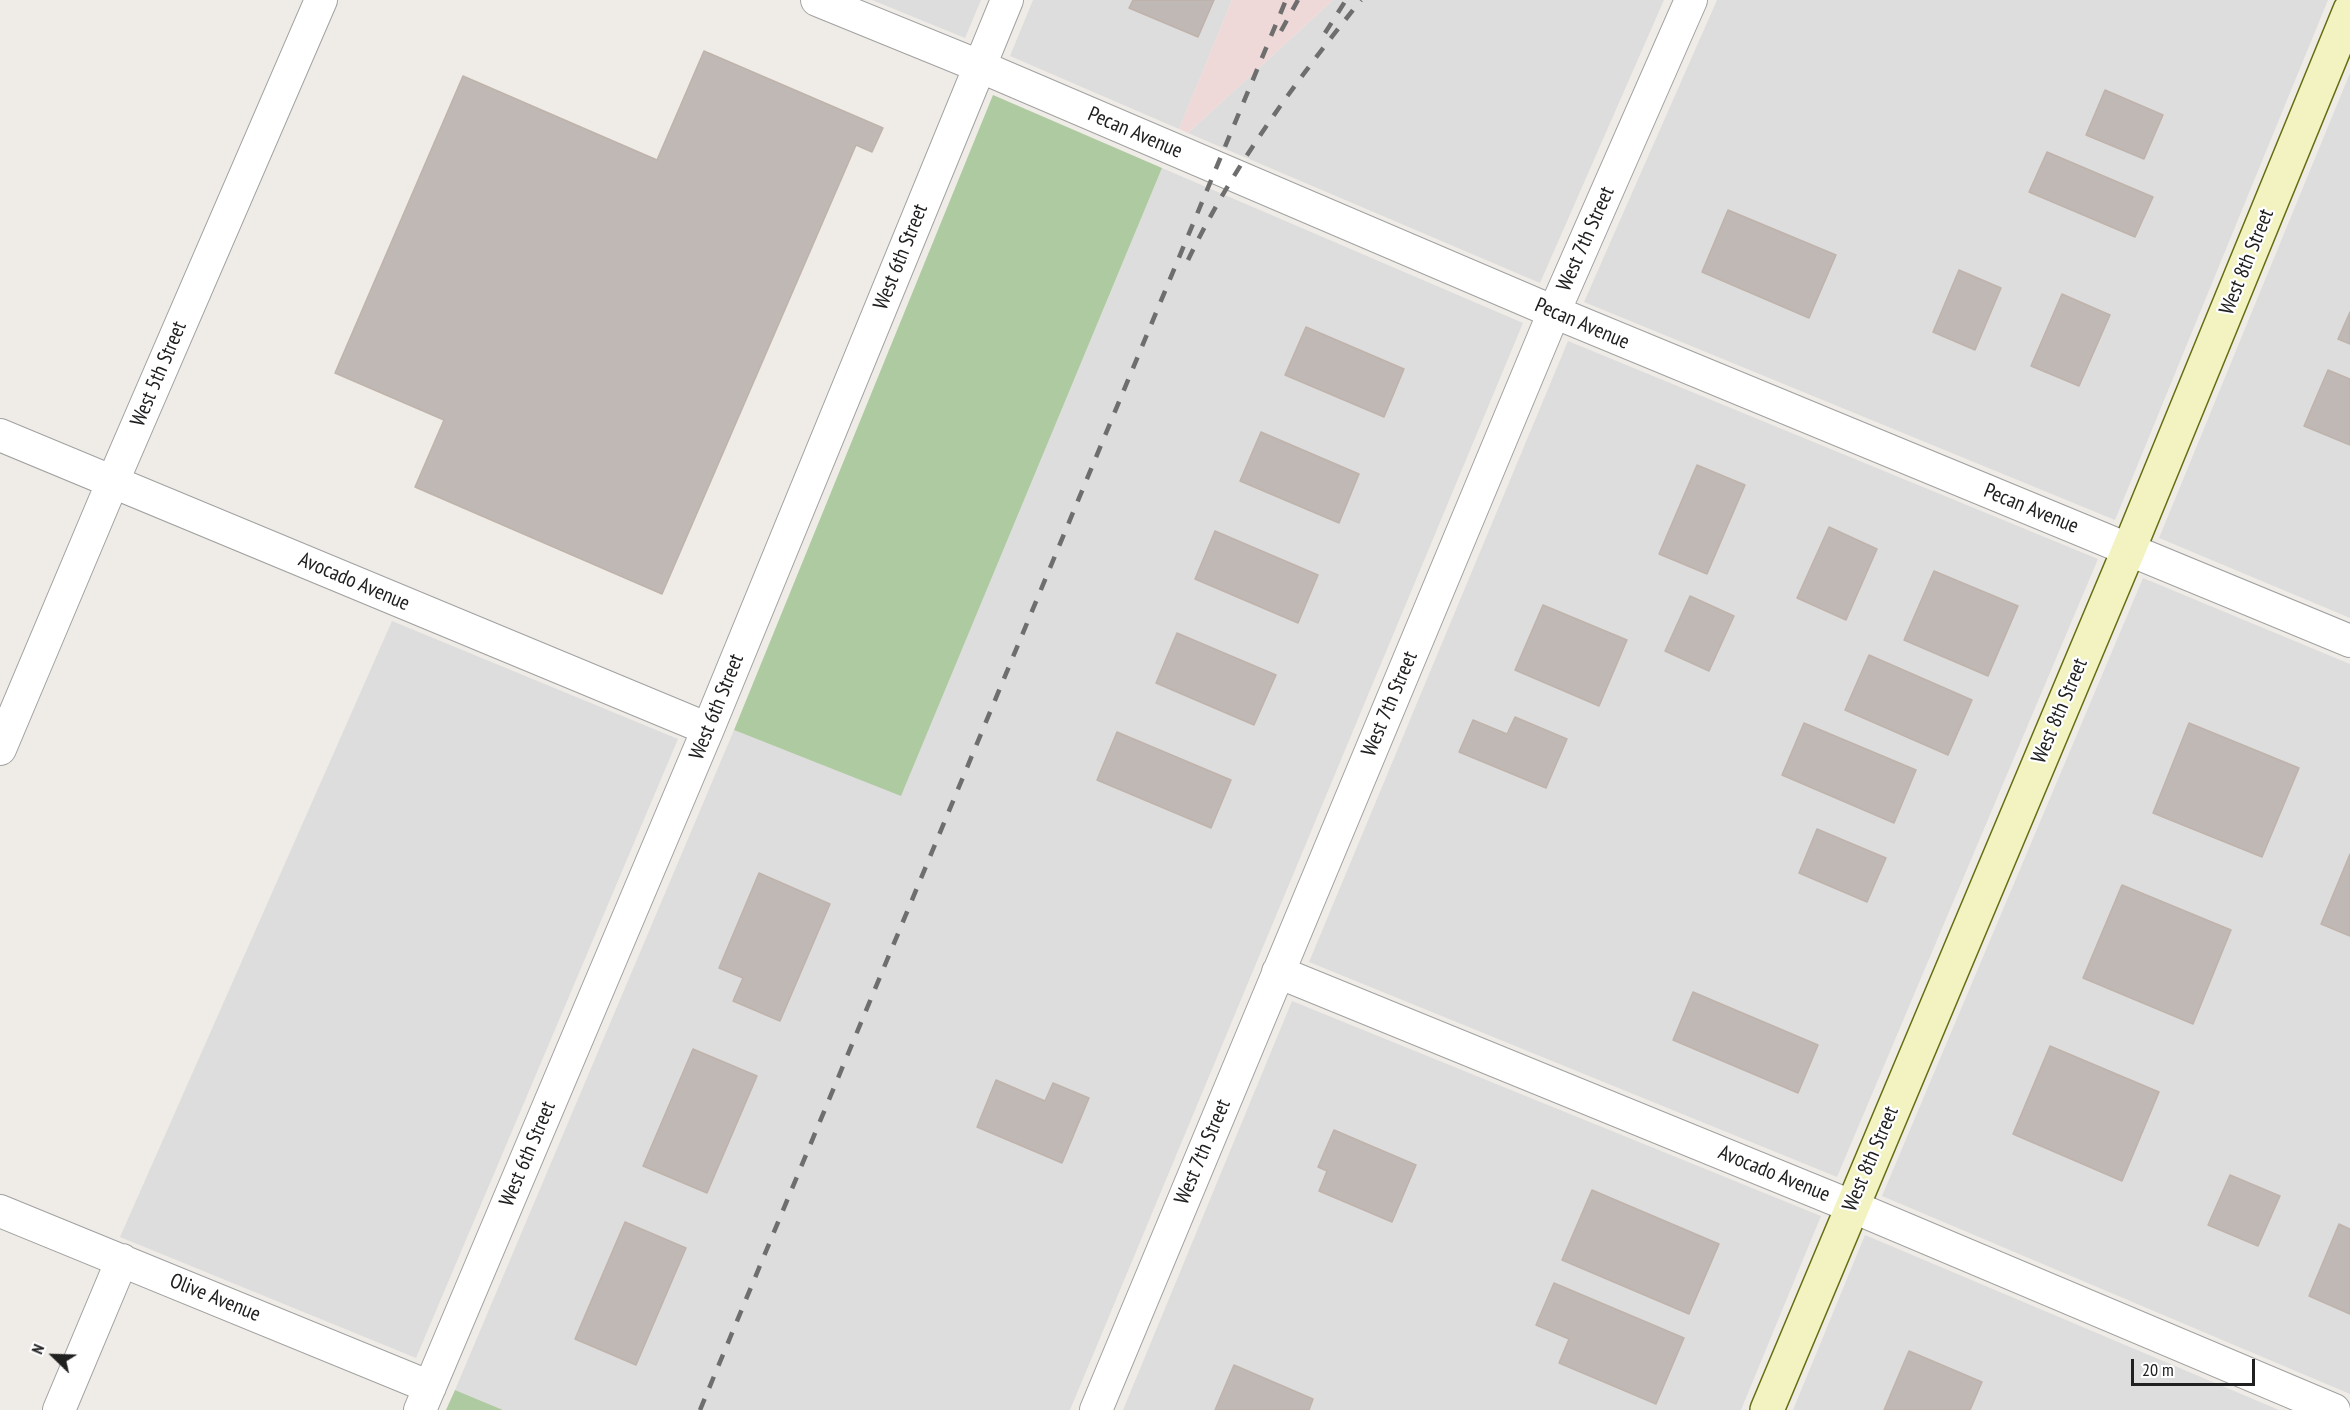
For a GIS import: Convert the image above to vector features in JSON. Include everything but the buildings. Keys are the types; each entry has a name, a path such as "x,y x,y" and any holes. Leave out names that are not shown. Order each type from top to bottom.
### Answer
{"street":[{"name":"West 5th Street","path":"0,749 112,482 321,0"},
{"name":"Pecan Avenue","path":"817,0 979,66 1554,312 2350,641"},
{"name":"West 6th Street","path":"425,1398 708,729 1007,0"},
{"name":"West 7th Street","path":"1096,1410 1554,312 1691,0"},
{"name":"West 8th Street","path":"1767,1410 2129,549 2350,10"},
{"name":"Avocado Avenue","path":"0,435 708,729"},
{"name":"Avocado Avenue","path":"1278,972 1851,1206 2334,1410"},
{"name":"Olive Avenue","path":"0,1211 122,1260 425,1398"},
{"path":"59,1410 122,1260"}],"shaded area":[{"path":"872,0 981,0 965,38"},
{"path":"1033,0 1232,0 1179,129 1010,56"},
{"path":"1232,0 1333,0 1188,133 1179,129"},
{"path":"1333,0 1664,0 1540,283 1188,133"},
{"path":"1717,0 2328,0 2115,520 1584,302"},
{"path":"2350,73 2350,618 2159,538"},
{"path":"1162,168 1523,323 1070,1410 503,1410 455,1390 734,730 901,795"},
{"path":"1568,341 2098,559 1837,1177 1309,962"},
{"path":"2143,578 2350,664 2350,1394 1882,1196"},
{"path":"392,621 678,739 416,1358 120,1237"},
{"path":"1292,1001 1821,1216 1741,1410 1123,1410"},
{"path":"1865,1235 2279,1410 1793,1410"}],"green space":[{"path":"993,95 1162,168 901,796 734,730"},
{"path":"455,1390 503,1410 446,1410"}],"railway":[{"path":"700,1410 1286,0"},
{"path":"1281,31 1298,0"},
{"path":"1325,33 1346,0"},
{"path":"1188,260 1245,158 1290,93 1361,0"}]}
